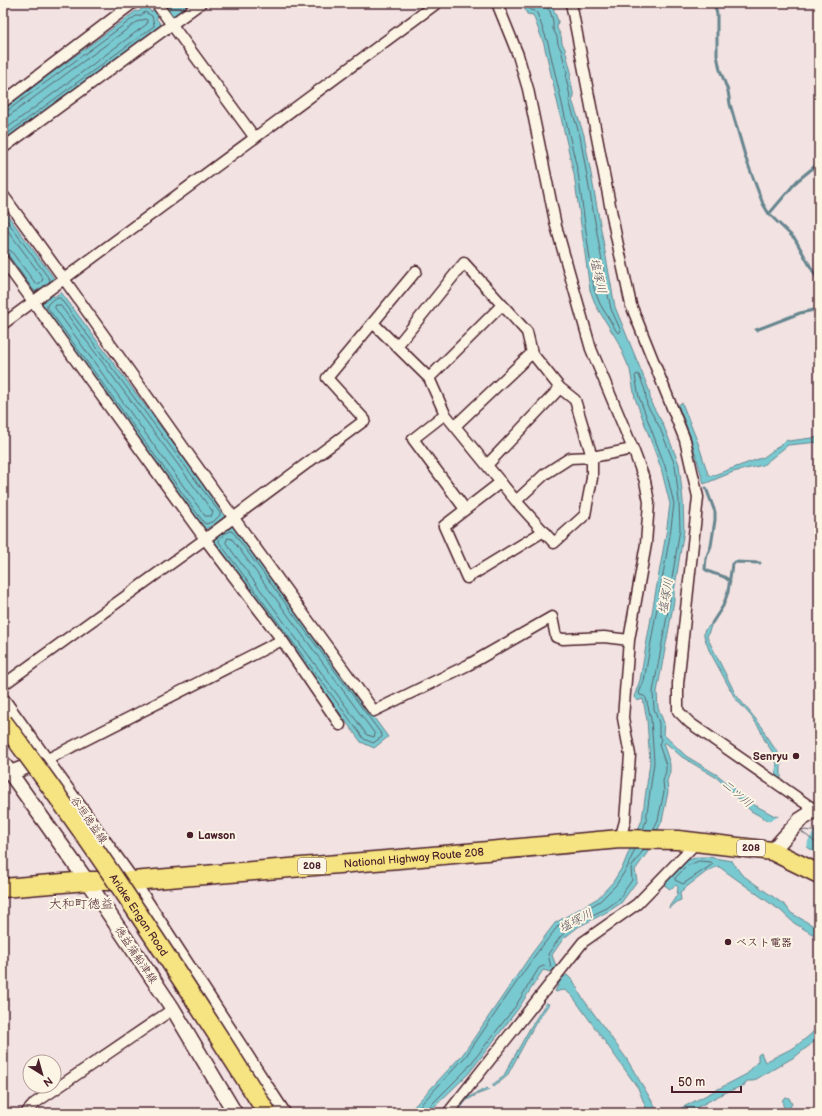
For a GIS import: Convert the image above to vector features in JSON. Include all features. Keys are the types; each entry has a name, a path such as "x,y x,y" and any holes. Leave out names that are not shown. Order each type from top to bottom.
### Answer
{"highway":[{"name":"Ariake Engan Road","path":"3,722 126,894 190,991 267,1113"},
{"name":"National Highway Route 208","path":"3,888 86,881 132,881 620,839 698,841 772,851 819,874"}],"main road":[{"name":"谷垣徳益線","path":"3,701 132,881"},
{"path":"46,760 6,768 86,881"},
{"path":"772,851 800,820 815,812"},
{"name":"徳益蒲船津線","path":"86,881 173,1009 235,1113"},
{"path":"132,881 284,1113"},
{"path":"173,1009 216,1009"}],"street":[{"path":"3,102 133,3"},
{"path":"156,3 255,138"},
{"path":"3,148 201,3"},
{"path":"3,324 437,3"},
{"path":"497,3 518,55 528,89 556,226 591,349 633,449 644,481 649,502 646,544 628,640 623,718 630,755 625,821 620,839"},
{"path":"571,3 631,306 685,440 698,497 678,684 678,711 690,723 815,812"},
{"path":"3,195 233,517 374,711 468,665 552,617 556,637 563,639 604,637 628,640"},
{"path":"3,260 205,539 282,640 340,725"},
{"path":"373,323 429,378 446,414 455,426 516,501 554,542 585,515 592,478 592,457 575,400 560,388 532,353 527,332 464,264 397,346"},
{"path":"3,685 205,539 365,420 326,378 416,271"},
{"path":"429,378 502,305"},
{"path":"455,426 532,353"},
{"path":"487,465 560,388"},
{"path":"446,414 413,439 465,510"},
{"path":"516,501 545,474 570,458 592,457 633,449"},
{"path":"501,482 444,526 467,578 544,531"},
{"path":"46,760 282,640"},
{"path":"448,1113 583,942 637,904 698,841"},
{"path":"26,1113 35,1103 173,1009"}],"water":[{"path":"158,3 192,3 170,19 165,12 156,18 161,25 3,142 3,109 136,11 138,12 146,5 151,12 160,5"},
{"name":"塩塚川","path":"522,3 549,3 553,8 558,21 557,28 561,36 571,72 570,77 574,98 572,100 584,135 615,307 649,390 651,403 663,424 679,464 684,530 674,592 674,601 657,692 658,708 664,723 663,734 686,756 719,776 749,802 775,816 819,823 819,855 769,821 751,811 717,778 682,757 666,743 663,743 670,764 670,772 667,781 668,792 662,821 647,853 635,870 637,881 621,903 578,927 563,939 552,955 556,966 551,972 543,970 518,1009 469,1073 428,1113 408,1113 463,1054 533,952 555,923 598,898 613,882 623,866 642,820 650,762 647,720 643,699 637,701 634,697 640,680 670,504 661,468 635,398 630,370 617,340 596,306 590,290 574,174 544,44 533,15 527,14"},
{"path":"3,209 56,281 48,288 54,297 61,292 226,515 218,522 225,530 233,525 388,737 374,748 361,742 213,540 219,535 213,525 204,530 41,304 48,299 43,292 34,297 3,255"},
{"path":"682,403 698,443 708,474 711,476 764,457 787,440 819,437 819,442 788,445 763,465 733,472 704,484 690,435 678,405"},
{"path":"712,623 707,637 736,695 763,728 766,736 783,760 781,765 781,780 806,801 775,777 777,764 773,753 764,739 760,729 735,698 709,650 704,636 704,631"},
{"path":"699,857 732,861 741,874 786,906 791,913 819,929 819,938 794,923 781,911 718,866 706,872 680,892 681,900 669,908 677,895 678,887 676,885 670,889 663,884 688,860"},
{"path":"567,975 574,982 581,996 626,1058 659,1113 648,1113 638,1088 573,997 566,991 555,991 562,978"},
{"path":"546,1003 549,1004 535,1024 507,1076 494,1087 492,1085 503,1077 530,1028"},
{"path":"819,1025 819,1038 796,1056 753,1081 747,1081 745,1085 722,1094 687,1113 672,1113 747,1074 758,1061 758,1055 761,1053 765,1062 795,1047 810,1035"},
{"path":"487,1088 489,1090 466,1101 457,1113 454,1113 465,1099"},
{"path":"785,1097 789,1098 792,1104 787,1111 783,1104 783,1099"}],"pier":[{"path":"781,815 813,820 819,823 808,841 807,849 768,822"}],"waterway":[{"path":"714,3 717,14 717,55 720,70 728,91 730,104 746,159 763,204 769,214 795,239 819,282"},
{"path":"769,214 797,181 819,163"},
{"path":"756,330 800,313 819,309"},
{"path":"706,488 715,512 715,520 711,546 706,558 705,569 711,573 725,577 730,582"},
{"path":"712,623 723,606 728,592 732,564 735,562 760,563"}],"place":[{"name":"Senryu","path":"796,756"},
{"name":"Lawson","path":"190,835"},
{"name":"ベスト電器","path":"728,942"}],"district":[{"name":"大和町徳益","path":"81,904"}],"water label":[{"name":"二ツ川","path":"737,794"}]}
